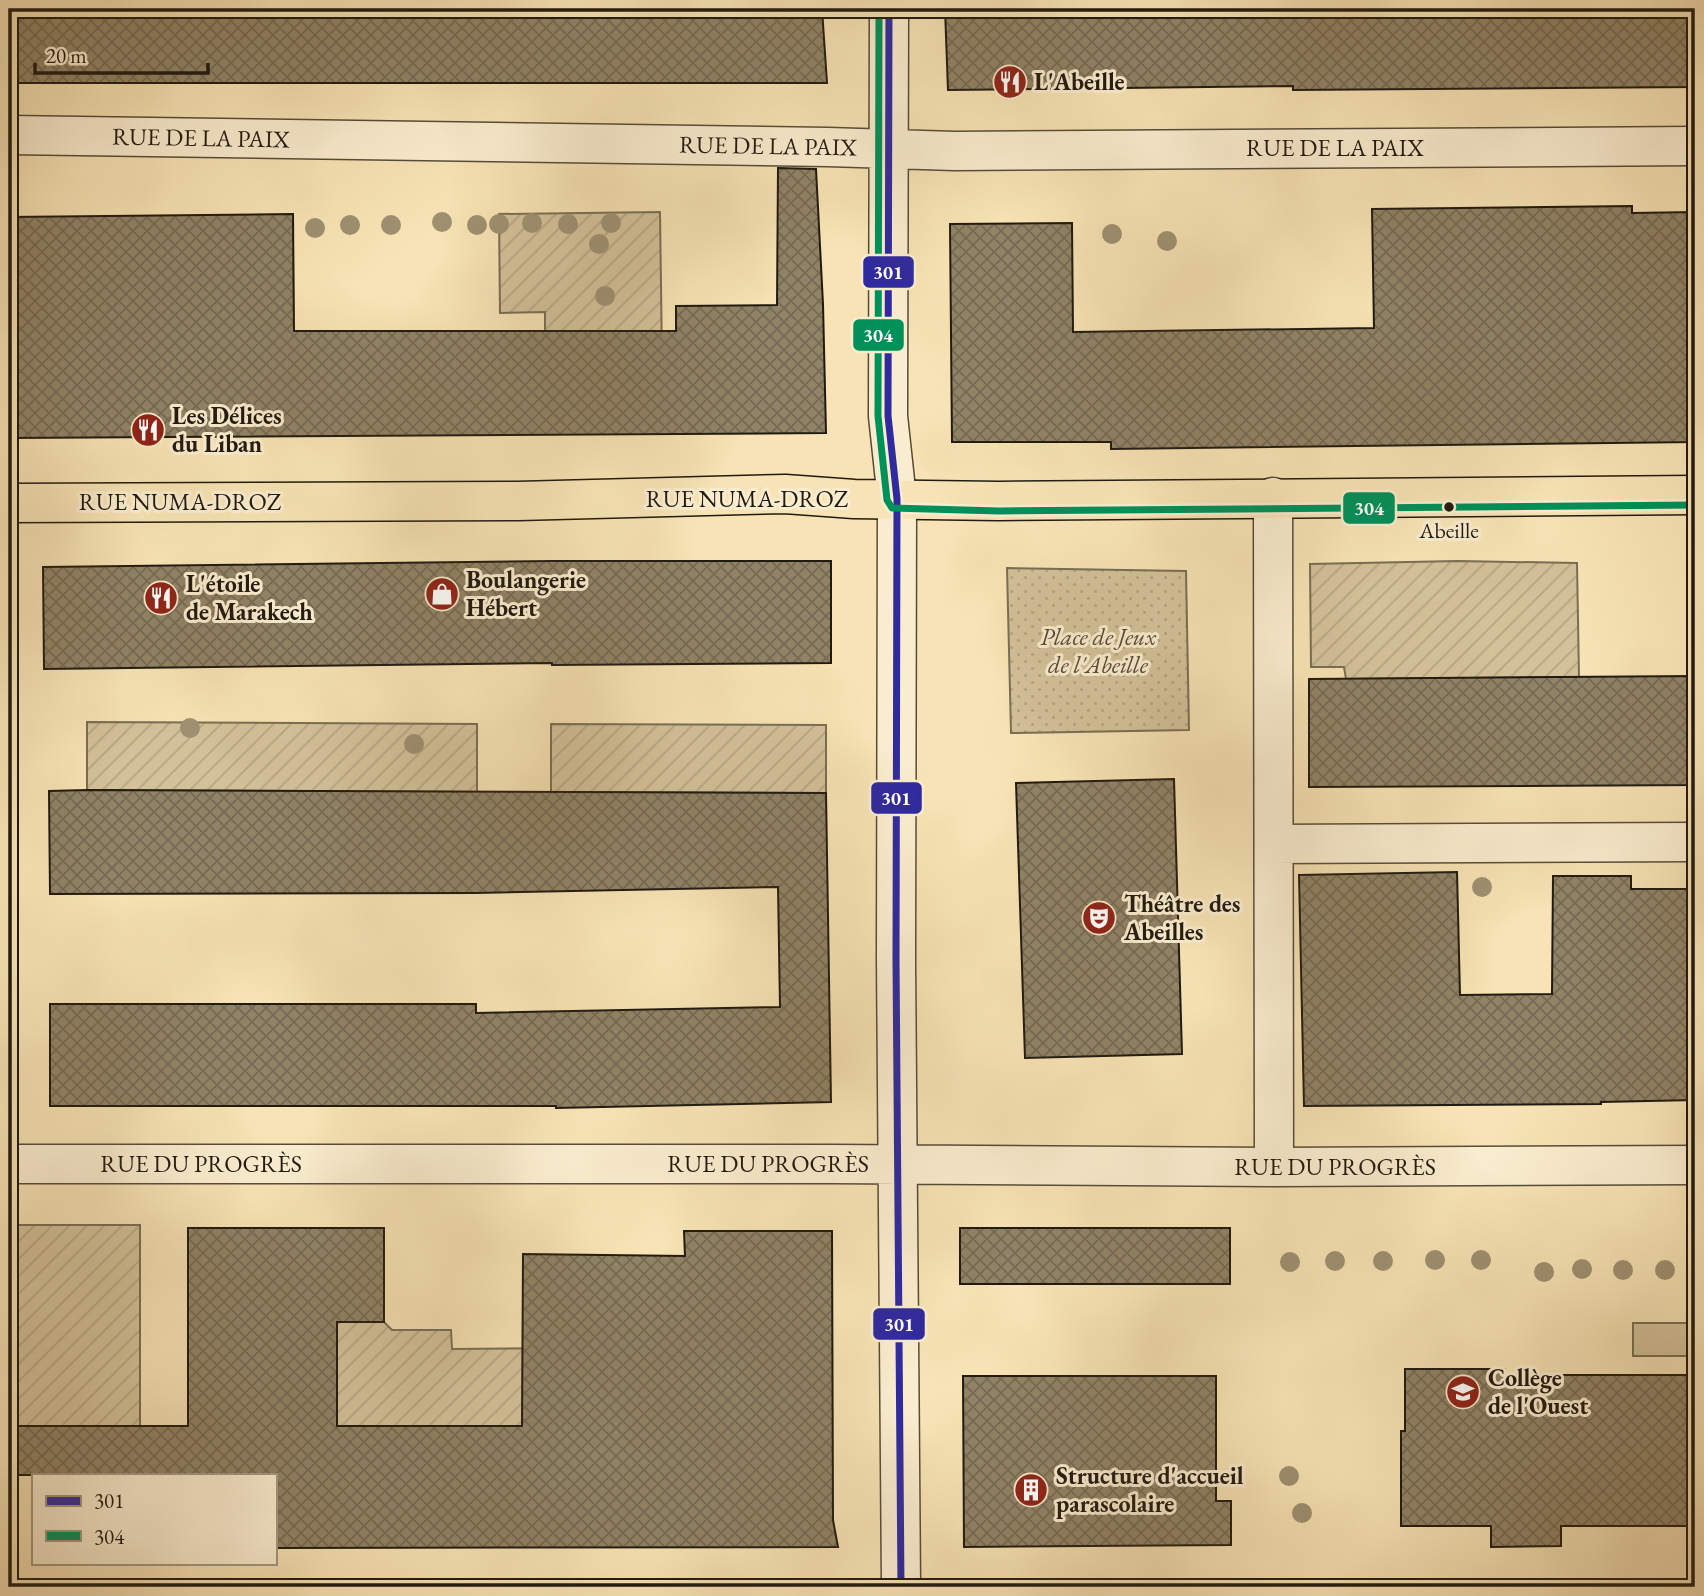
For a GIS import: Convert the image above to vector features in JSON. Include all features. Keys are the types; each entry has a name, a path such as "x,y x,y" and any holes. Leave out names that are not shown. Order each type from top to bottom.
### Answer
{"main road":[{"name":"RUE NUMA-DROZ","path":"9,503 519,501 785,494 854,499 999,501 1695,495"}],"street":[{"path":"889,9 888,416 898,499 897,1165 901,1587"},
{"name":"RUE DE LA PAIX","path":"9,135 955,151 1695,146"},
{"path":"1273,497 1274,1167"},
{"path":"1274,844 1695,842"},
{"name":"RUE DU PROGRÈS","path":"9,1164 1274,1167 1695,1165"}],"green space":[{"path":"660,212 663,434 617,433 616,331 545,331 545,312 500,313 499,214"},
{"path":"1457,561 1577,563 1579,677 1346,679 1344,667 1311,667 1310,564"},
{"name":"Place de Jeux de l'Abeille","path":"1007,568 1186,571 1189,730 1011,733"},
{"path":"87,722 477,724 477,792 87,790"},
{"path":"551,724 826,725 826,793 551,792"},
{"path":"9,1225 140,1225 140,1426 9,1426"},
{"path":"337,1322 384,1322 392,1330 451,1330 452,1349 685,1347 568,1426 337,1426"},
{"path":"1633,1323 1695,1323 1695,1356 1633,1356"}],"building":[{"path":"9,9 822,9 827,83 9,83"},
{"path":"945,9 1695,9 1695,87 1293,90 1293,86 948,90"},
{"path":"778,168 816,169 826,433 9,438 9,217 293,214 294,331 676,331 676,306 777,305"},
{"path":"1632,206 1632,213 1695,212 1695,442 1111,449 1111,442 952,442 950,224 1072,223 1073,332 1374,328 1372,209"},
{"path":"552,561 831,561 831,663 552,663 44,669 43,567"},
{"path":"1695,676 1695,785 1309,787 1309,679"},
{"name":"Théâtre des Abeilles","path":"1174,779 1182,1054 1025,1058 1016,783"},
{"path":"49,791 826,793 831,1102 556,1108 50,1106 50,1004 476,1004 476,1013 780,1007 778,887 476,893 50,894"},
{"path":"1457,872 1460,995 1552,994 1553,876 1631,876 1631,889 1695,889 1695,1100 1601,1104 1304,1106 1299,875"},
{"path":"188,1228 384,1228 384,1322 337,1322 337,1426 522,1426 523,1254 685,1256 684,1231 832,1231 833,1520 838,1547 276,1548 276,1474 9,1475 9,1426 188,1426"},
{"path":"960,1228 1230,1228 1230,1284 960,1284"},
{"path":"1405,1369 1505,1369 1505,1375 1695,1375 1695,1526 1561,1526 1561,1546 1491,1547 1491,1526 1401,1526 1401,1431 1405,1431"},
{"name":"Structure d'accueil parascolaire","path":"963,1376 1216,1376 1216,1501 1231,1501 1231,1545 964,1547"}],"transit line":[{"name":"304","path":"879,9 878,416 887,500 892,508 999,511 1695,505"},
{"name":"301","path":"889,9 888,416 897,499 896,960 901,1587"}],"place":[{"name":"L'Abeille","path":"1010,82"},
{"name":"Les Délices du Liban","path":"148,430"},
{"name":"Abeille","path":"1449,507"},
{"name":"Boulangerie Hébert","path":"442,594"},
{"name":"L'étoile de Marakech","path":"161,598"},
{"name":"Théâtre des Abeilles","path":"1099,918"},
{"name":"Collège de l'Ouest","path":"1463,1392"},
{"name":"Structure d'accueil parascolaire","path":"1031,1490"}]}
